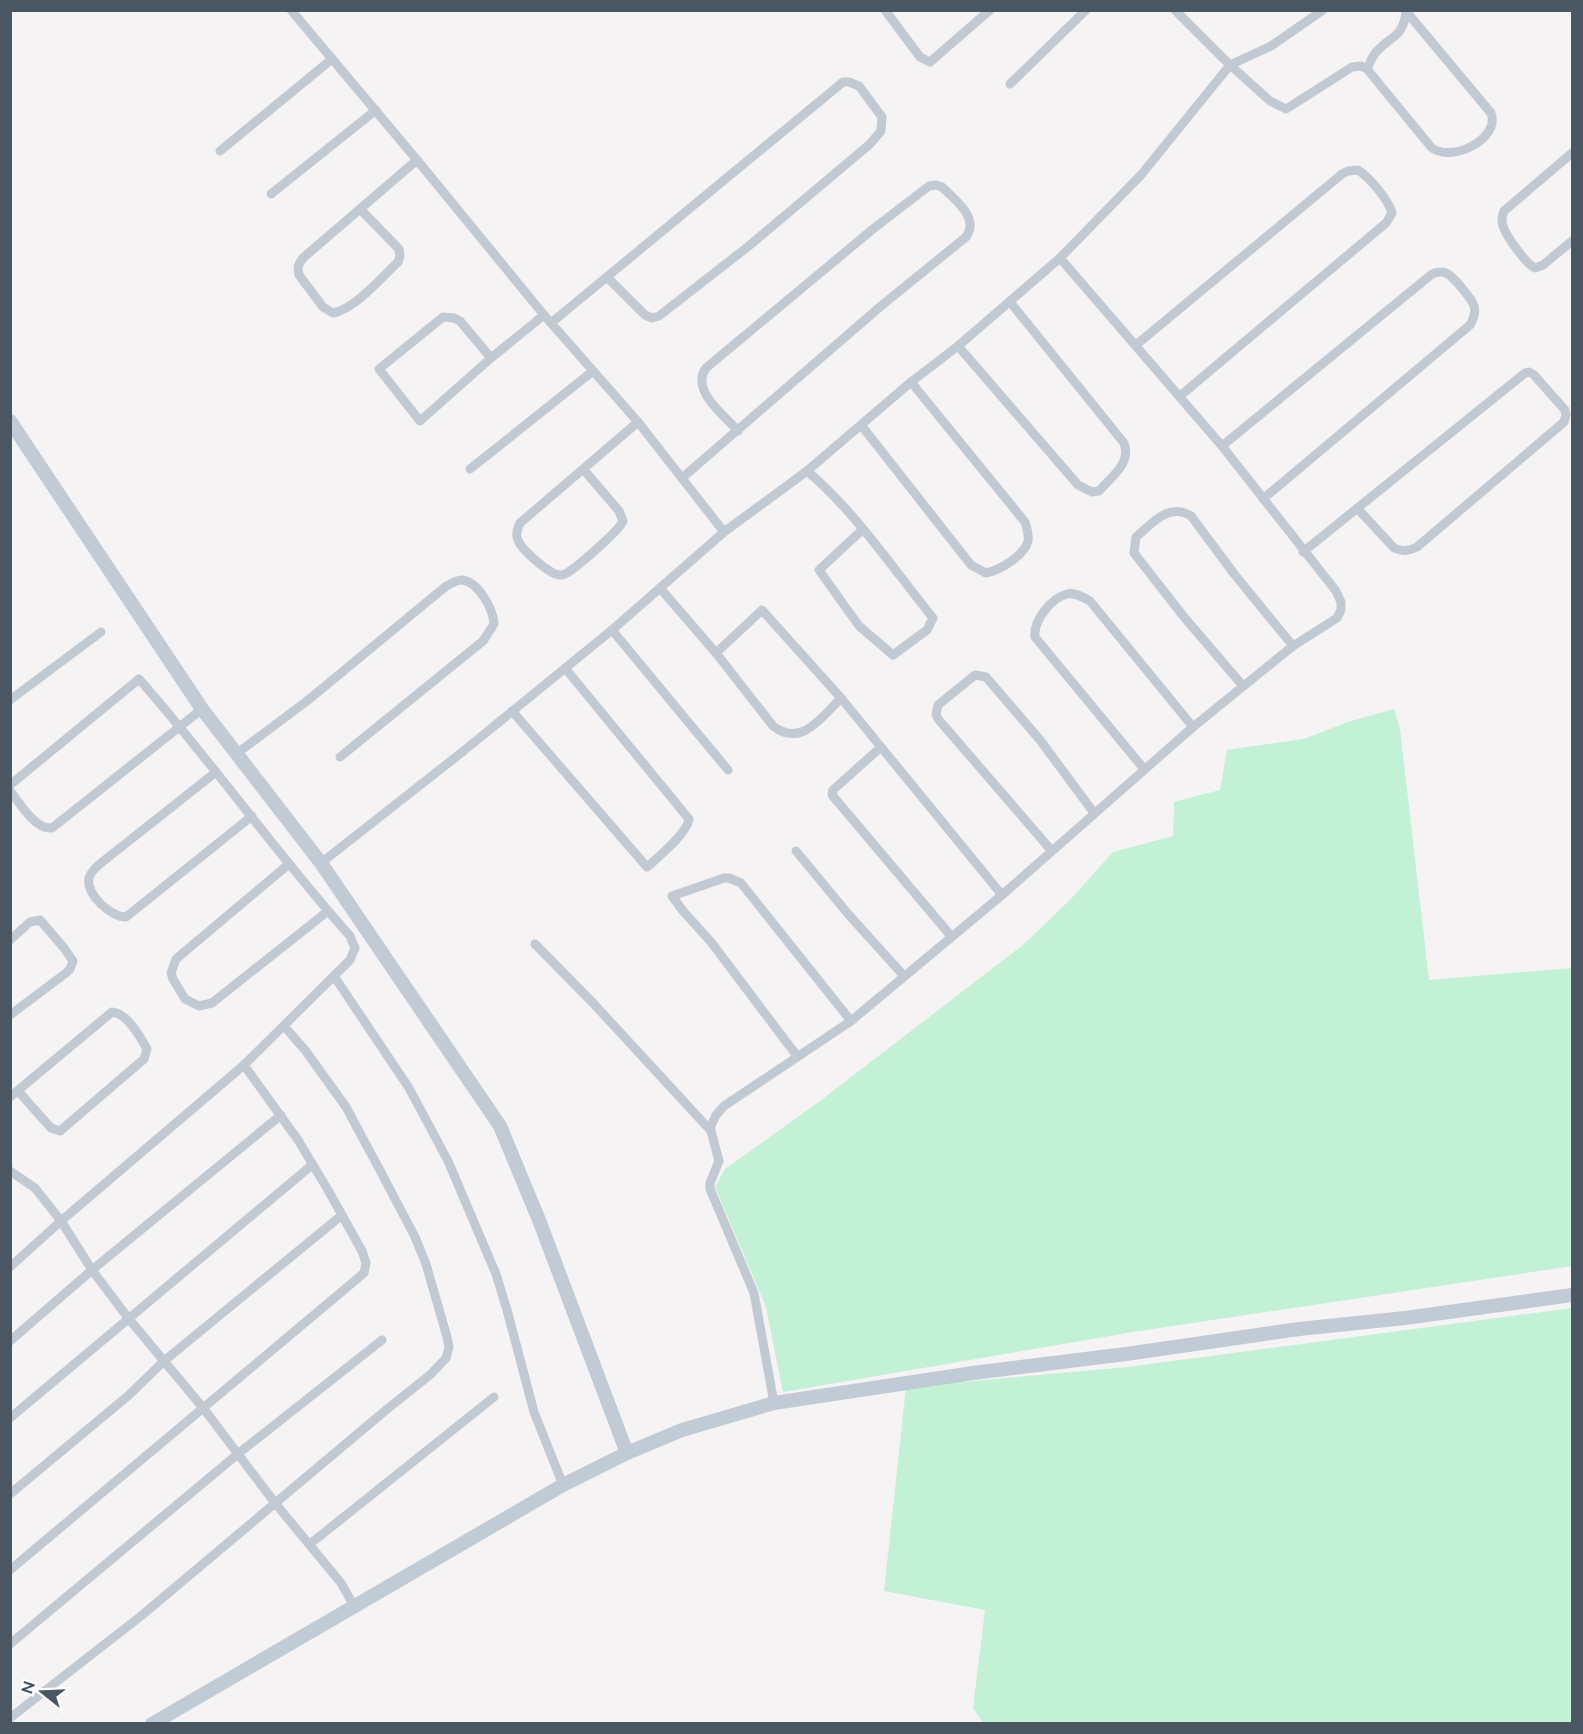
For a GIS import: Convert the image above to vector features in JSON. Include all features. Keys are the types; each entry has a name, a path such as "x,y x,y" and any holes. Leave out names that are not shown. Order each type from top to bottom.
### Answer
{"main road":[{"path":"10,421 202,709 321,863 500,1126 539,1220 627,1452"},
{"path":"152,1724 563,1485 627,1452 682,1430 774,1403 972,1373 1572,1295"}],"street":[{"path":"291,10 547,319 638,422 724,532"},
{"path":"885,10 920,57 930,62 990,10"},
{"path":"1010,84 1086,10"},
{"path":"1175,10 1264,96 1286,109 1352,67 1362,66 1367,69 1436,152 1459,152 1489,133 1493,126 1491,113 1406,11"},
{"path":"321,863 612,630 724,532 807,471 911,382 1010,302 1060,258 1141,175 1230,65 1271,46 1323,10"},
{"path":"1367,69 1376,52 1402,30 1406,11"},
{"path":"220,151 332,59"},
{"path":"491,358 460,321 443,317 379,369 420,421 491,358 608,278 843,82 859,86 882,117 881,131 870,144 758,238 659,316 652,318 645,315 608,278"},
{"path":"271,194 376,110"},
{"path":"1572,153 1504,211 1502,224 1528,265 1535,268 1543,265 1572,241"},
{"path":"360,209 399,249 400,256 398,262 360,297 333,313 323,307 299,275 297,269 303,258 360,209 417,160"},
{"path":"1136,345 1342,174 1358,170 1375,187 1392,213 1386,223 1180,396"},
{"path":"682,478 738,431 881,306 966,237 971,228 970,220 942,187 933,185 873,229 706,368 701,378 702,389 738,431"},
{"path":"711,1131 714,1119 724,1106 851,1021 1002,895 1193,727 1293,646 1336,618 1341,610 1341,602 1336,591 1303,552 1222,446 1060,258"},
{"path":"1222,446 1431,274 1446,273 1463,291 1474,306 1474,319 1470,325 1263,499"},
{"path":"958,346 1078,485 1092,492 1099,491 1125,462 1127,456 1124,443 1010,302"},
{"path":"470,469 592,371"},
{"path":"1303,552 1357,508 1527,372 1534,375 1565,410 1564,422 1417,548 1408,551 1394,548 1357,508"},
{"path":"861,425 971,565 986,573 995,572 1011,561 1027,543 1025,522 911,382"},
{"path":"583,469 620,511 623,521 617,530 565,574 555,574 530,555 519,543 517,530 520,523 528,516 583,469 638,422"},
{"path":"807,471 823,485 862,530 933,618 927,630 893,655 859,626 819,570 862,530"},
{"path":"1243,686 1134,554 1136,537 1165,513 1173,510 1191,516 1235,575 1293,646"},
{"path":"237,754 307,701 445,587 458,580 466,580 489,603 494,624 490,632 483,641 340,757"},
{"path":"660,588 716,652 773,726 781,732 797,734 806,730 841,698"},
{"path":"1144,769 1035,637 1038,618 1058,598 1075,594 1090,600 1193,727"},
{"path":"716,652 762,610 841,698 1002,895"},
{"path":"612,630 728,770"},
{"path":"10,700 101,632"},
{"path":"512,711 647,867 688,826 687,815 565,668"},
{"path":"1051,850 939,720 936,715 938,705 975,675 986,677 1040,740 1094,813"},
{"path":"10,785 140,678 289,864 350,936 355,948 350,960 244,1065 10,1267"},
{"path":"10,790 38,823 52,828 202,709"},
{"path":"881,747 833,790 832,795 951,936"},
{"path":"216,772 92,871 89,878 92,892 117,916 126,917 252,816"},
{"path":"796,851 904,976"},
{"path":"289,864 176,959 171,973 172,979 185,999 199,1006 212,1003 328,911"},
{"path":"797,1056 672,896 724,878 741,883 851,1021"},
{"path":"10,940 30,922 40,920 73,961 66,973 10,1015"},
{"path":"535,944 711,1131 719,1161 710,1183 710,1189 754,1293 774,1403"},
{"path":"334,976 409,1088 448,1161 496,1274 534,1412 563,1485"},
{"path":"116,1011 125,1018 147,1049 144,1059 60,1131 51,1128 14,1094 112,1012 116,1011"},
{"path":"10,1718 141,1616 431,1374 446,1358 448,1347 426,1264 398,1205 346,1107 305,1050 284,1026"},
{"path":"10,1570 364,1273 366,1263 362,1251 342,1215 281,1115 244,1065"},
{"path":"10,1341 92,1270 281,1115"},
{"path":"10,1418 312,1165"},
{"path":"10,1171 35,1188 61,1221 92,1270 341,1583 354,1606"},
{"path":"10,1494 129,1395 164,1361 342,1215"},
{"path":"10,1644 239,1453 382,1340"},
{"path":"310,1544 494,1397"}],"green space":[{"path":"1394,709 1400,729 1429,980 1572,968 1572,1266 1133,1332 783,1392 766,1307 715,1187 725,1169 816,1104 1023,945 1071,899 1113,852 1173,836 1174,802 1220,790 1227,750 1304,739 1348,722"},
{"path":"1572,1308 1572,1723 983,1723 973,1708 985,1610 884,1591 906,1387 1128,1367"}]}
